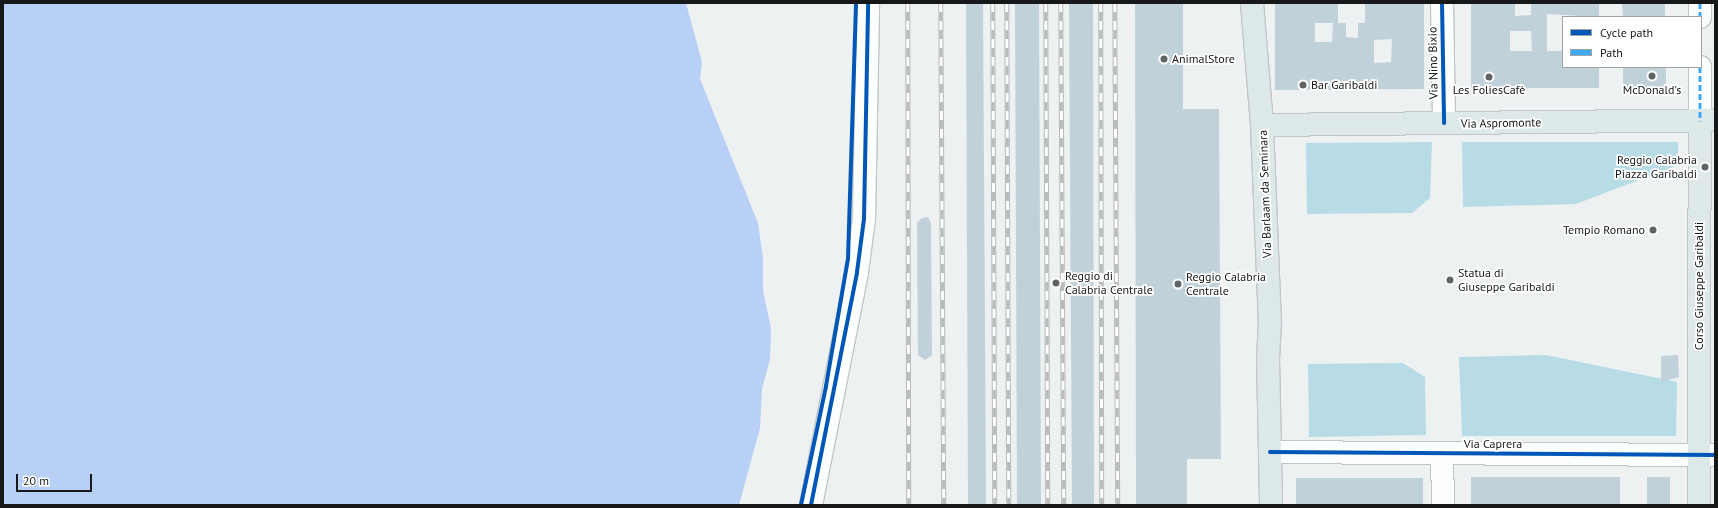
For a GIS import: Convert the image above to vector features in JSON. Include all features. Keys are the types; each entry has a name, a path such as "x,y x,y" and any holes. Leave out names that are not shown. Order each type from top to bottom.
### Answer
{"main road":[{"name":"Via Barlaam da Seminara","path":"1252,3 1262,125 1270,321 1268,358 1271,505"},
{"name":"Via Aspromonte","path":"1262,125 1708,121"},
{"name":"Corso Giuseppe Garibaldi","path":"1699,505 1706,455 1708,121"}],"street":[{"path":"812,505 857,272 864,219 868,3"},
{"name":"Via Nino Bixio","path":"1442,3 1444,123"},
{"path":"1700,3 1700,16"},
{"name":"Corso Giuseppe Garibaldi","path":"1700,68 1708,121"},
{"name":"Via Caprera","path":"1270,452 1706,455"},
{"path":"1442,453 1443,505"}],"shaded area":[{"path":"3,3 686,3 702,62 700,79 758,223 763,258 763,291 771,328 770,359 762,389 760,428 739,505 3,505"},
{"path":"1432,142 1430,198 1412,213 1307,214 1306,143"},
{"path":"1462,142 1678,142 1678,165 1576,204 1463,207"},
{"path":"1546,355 1677,382 1676,436 1462,436 1459,357"},
{"path":"1403,363 1425,377 1426,435 1309,437 1308,364"}],"building":[{"path":"966,3 983,3 986,505 968,505"},
{"path":"1015,3 1039,3 1041,505 1017,505"},
{"path":"1069,3 1093,3 1094,505 1072,505"},
{"name":"Reggio Calabria Centrale","path":"1135,3 1183,3 1183,109 1219,109 1221,459 1187,459 1187,505 1136,505"},
{"path":"1275,3 1338,3 1338,23 1346,23 1346,37 1358,38 1358,23 1365,23 1365,3 1424,3 1424,89 1275,90","holes":["1315,23 1333,23 1332,42 1315,42","1392,39 1391,62 1374,63 1374,40"]},
{"path":"1471,3 1515,3 1515,16 1531,15 1531,3 1599,3 1599,16 1547,14 1547,51 1562,51 1562,68 1599,68 1599,88 1471,88","holes":["1510,31 1531,31 1532,51 1510,51"]},
{"path":"1622,3 1665,3 1665,16 1623,16"},
{"path":"1623,68 1666,68 1666,88 1623,88"},
{"path":"928,217 931,223 932,355 925,360 918,355 917,223 922,218"},
{"path":"1678,355 1679,377 1661,382 1661,356"},
{"path":"1471,477 1620,477 1620,505 1471,505"},
{"path":"1647,477 1670,477 1670,505 1647,505"},
{"path":"1296,478 1423,478 1423,505 1296,505"}],"railway":[{"path":"908,3 909,505"},
{"path":"941,3 944,505"},
{"path":"993,3 995,505"},
{"path":"1007,3 1009,505"},
{"path":"1046,3 1048,505"},
{"path":"1061,3 1064,505"},
{"path":"1101,3 1102,505"},
{"path":"1115,3 1118,505"}],"marked path":[{"path":"1700,3 1700,16"},
{"path":"1700,68 1700,121"}],"cycle path":[{"path":"801,505 826,386 848,259 856,3"},
{"path":"811,505 857,272 864,219 868,3"},
{"path":"1442,3 1444,123"},
{"path":"1270,452 1715,455"}],"place":[{"name":"AnimalStore","path":"1164,59"},
{"name":"McDonald's","path":"1652,76"},
{"name":"Les FoliesCafè","path":"1489,77"},
{"name":"Bar Garibaldi","path":"1303,85"},
{"name":"Reggio Calabria Piazza Garibaldi","path":"1705,167"},
{"name":"Tempio Romano","path":"1653,230"},
{"name":"Statua di Giuseppe Garibaldi","path":"1450,280"},
{"name":"Reggio di Calabria Centrale","path":"1056,283"},
{"name":"Reggio Calabria Centrale","path":"1178,284"}]}
